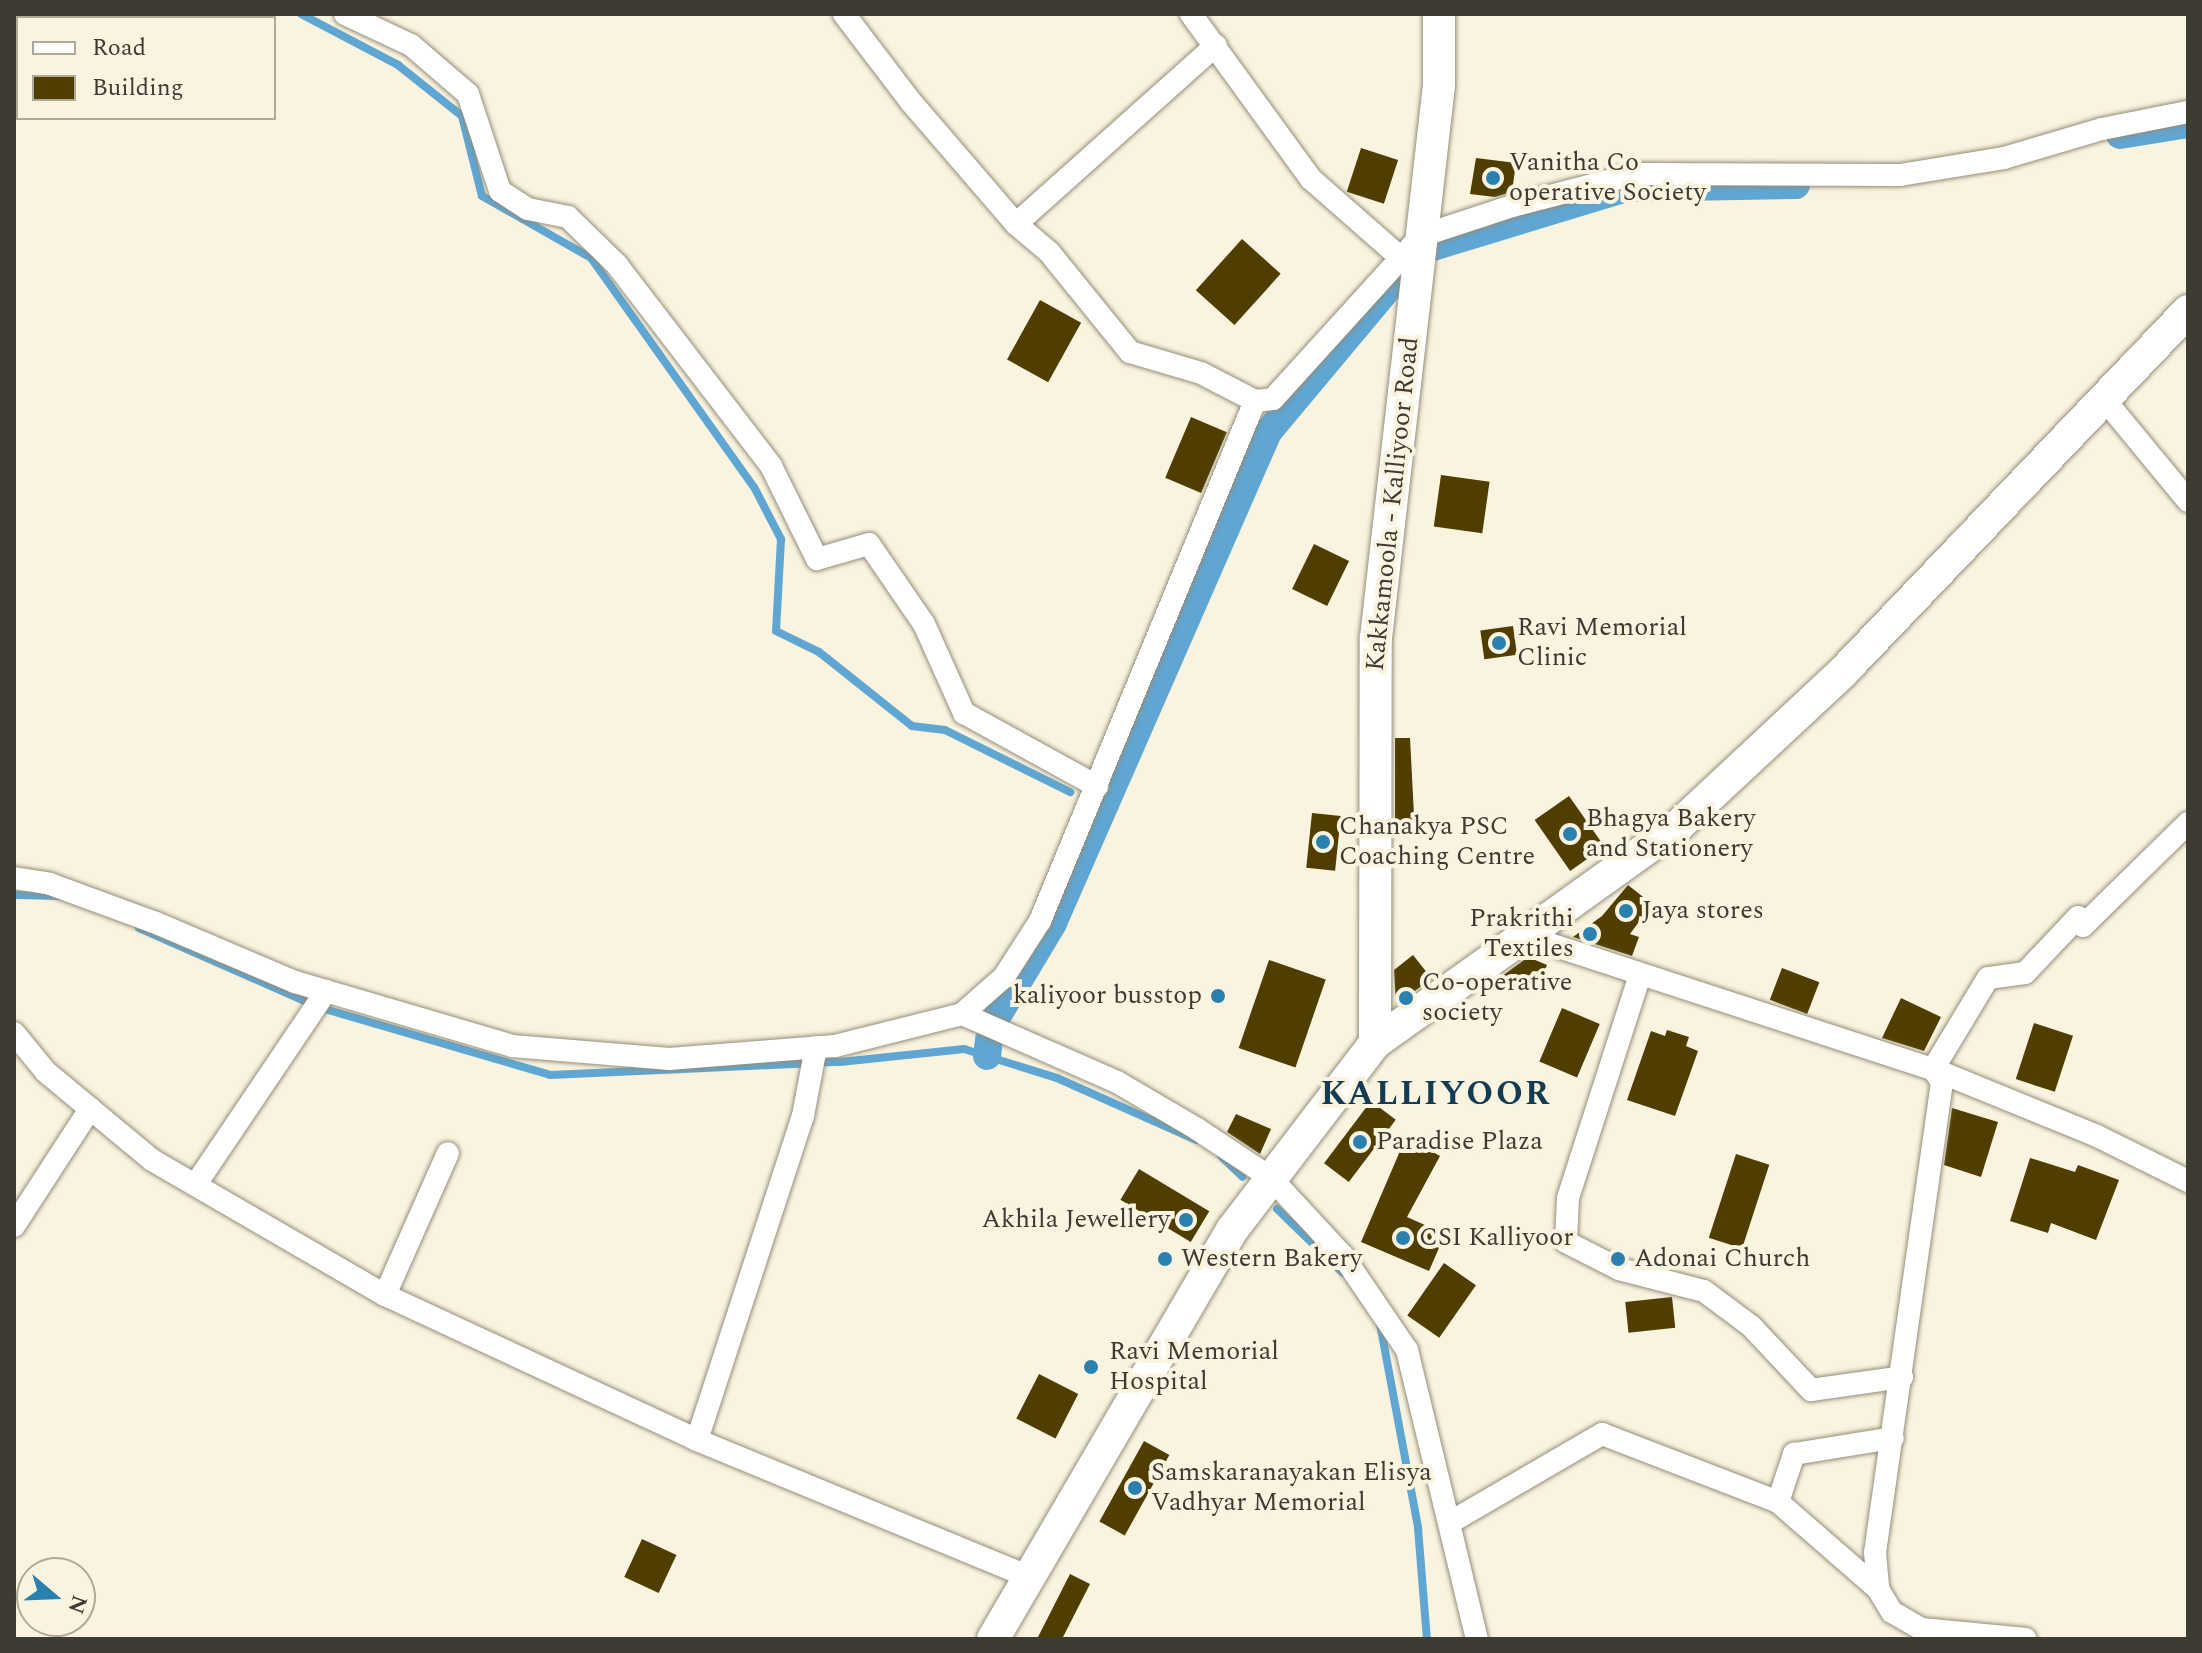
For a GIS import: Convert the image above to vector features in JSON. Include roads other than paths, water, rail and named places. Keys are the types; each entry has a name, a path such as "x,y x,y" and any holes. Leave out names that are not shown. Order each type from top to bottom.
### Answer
{"main road":[{"name":"Kakkamoola - Kalliyoor Road","path":"1375,1043 1376,638 1411,247 1439,85 1439,14"},
{"path":"993,1639 1232,1230 1375,1043 1678,826 1842,673 2188,311"}],"street":[{"path":"345,14 411,45 468,94 500,191 528,209 568,217 617,265 771,466 817,559 869,544 924,624 964,713 1097,786"},
{"path":"844,14 911,102 1016,224 1049,252 1130,352 1201,373 1255,401 1273,399 1411,247 1635,174 1900,175 2004,158 2102,129 2188,112"},
{"path":"1191,14 1311,179 1411,247"},
{"path":"1016,224 1216,45"},
{"path":"2104,399 2188,501"},
{"path":"14,878 63,889 325,992 512,1046 669,1059 816,1048 962,1014 1004,977 1040,921 1255,401"},
{"path":"1933,1069 1988,978 2025,973 2078,917 2083,926 2188,823"},
{"path":"1525,936 1639,978 1933,1069 2097,1136 2188,1181"},
{"path":"1639,978 1568,1198 1566,1242 1619,1269 1704,1291 1751,1326 1811,1390 1902,1377"},
{"path":"196,1184 325,992"},
{"path":"962,1014 1117,1082 1271,1178 1343,1256 1407,1350 1477,1639"},
{"path":"14,1033 46,1072 152,1160 385,1295 697,1440 1029,1577"},
{"path":"697,1440 803,1116 816,1048"},
{"path":"1878,1589 1875,1552 1942,1082 1933,1069"},
{"path":"14,1226 90,1109"},
{"path":"385,1295 448,1153"},
{"path":"1449,1523 1602,1434 1778,1502 1878,1589 1892,1612 1922,1629 2026,1639"},
{"path":"1778,1502 1794,1454 1893,1438"}],"waterway":[{"path":"301,14 398,65 462,116 482,196 591,258 754,487 781,539 776,631 819,652 912,726 945,730 1070,792"},
{"path":"2120,135 2188,124"},
{"path":"1426,249 1627,188 1796,185"},
{"path":"998,1015 1053,923 1268,432 1415,256"},
{"path":"14,895 60,896"},
{"path":"139,928 318,1007 550,1075 840,1062 964,1049 1057,1078 1196,1140"},
{"path":"987,1056 989,1040"},
{"path":"1221,1156 1243,1177"},
{"path":"1277,1209 1343,1273"},
{"path":"1380,1324 1418,1528 1427,1639"}],"place":[{"name":"Vanitha Co operative Society","path":"1493,178"},
{"name":"Ravi Memorial Clinic","path":"1499,643"},
{"name":"Bhagya Bakery and Stationery","path":"1570,834"},
{"name":"Chanakya PSC Coaching Centre","path":"1323,842"},
{"name":"Jaya stores","path":"1626,911"},
{"name":"Prakrithi Textiles","path":"1590,934"},
{"name":"kaliyoor busstop","path":"1218,996"},
{"name":"Co-operative society","path":"1406,998"},
{"name":"Paradise Plaza","path":"1360,1142"},
{"name":"Akhila Jewellery","path":"1186,1220"},
{"name":"CSI Kalliyoor","path":"1403,1238"},
{"name":"Western Bakery","path":"1165,1259"},
{"name":"Adonai Church","path":"1618,1259"},
{"name":"Ravi Memorial Hospital","path":"1091,1367"},
{"name":"Samskaranayakan Elisya Vadhyar Memorial","path":"1135,1488"}],"district":[{"name":"KALLIYOOR","path":"1436,1095"}]}
